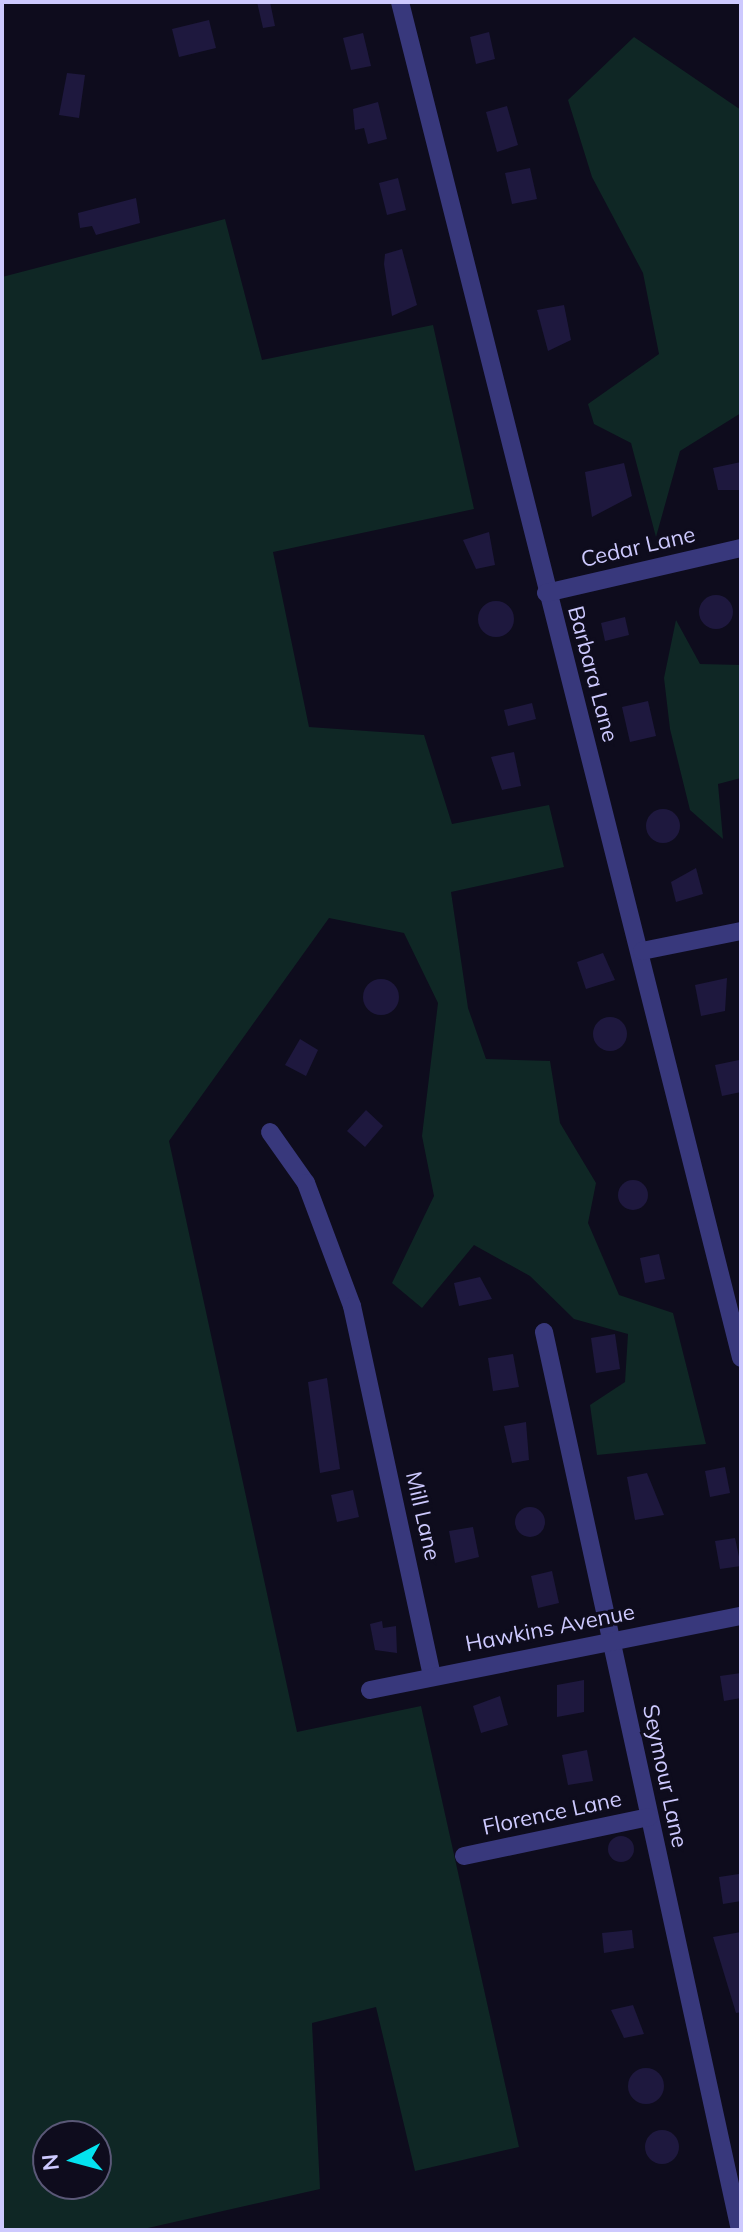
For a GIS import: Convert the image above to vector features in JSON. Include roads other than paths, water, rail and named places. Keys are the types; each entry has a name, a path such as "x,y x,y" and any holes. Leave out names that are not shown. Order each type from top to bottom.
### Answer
{"street":[{"name":"Barbara Lane","path":"400,2 546,593 642,951 741,1358"},
{"name":"Cedar Lane","path":"546,593 741,548"},
{"path":"642,951 741,931"},
{"name":"Mill Lane","path":"270,1132 306,1183 333,1243 432,1675"},
{"name":"Seymour Lane","path":"544,1332 740,2230"},
{"name":"Hawkins Avenue","path":"370,1690 611,1638 741,1616"},
{"name":"Florence Lane","path":"464,1856 649,1817"}]}
